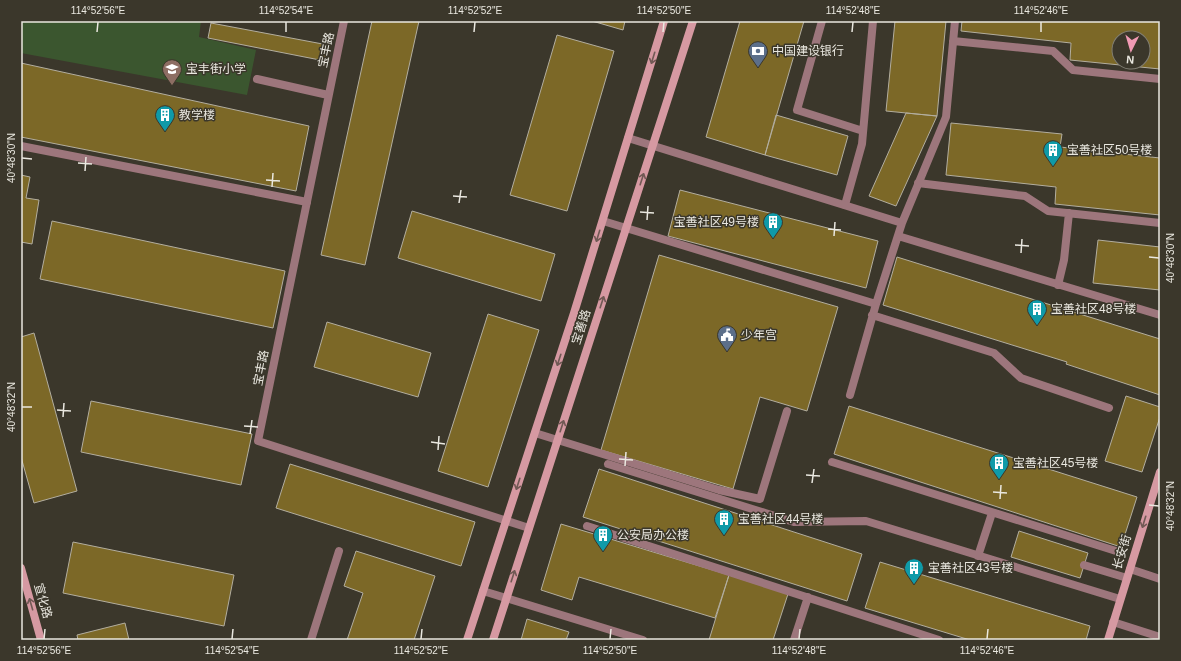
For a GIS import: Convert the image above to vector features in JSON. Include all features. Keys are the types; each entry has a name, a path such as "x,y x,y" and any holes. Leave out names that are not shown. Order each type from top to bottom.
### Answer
{"main road":[{"name":"宝善路","path":"467,640 603,221 664,21"},
{"name":"宝善路","path":"493,640 693,21"},
{"name":"长安街","path":"1108,640 1130,569 1157,495 1160,472"},
{"name":"宣化路","path":"21,568 42,640"}],"street":[{"name":"宝丰路","path":"344,21 258,441 529,528"},
{"path":"822,21 797,110 863,132"},
{"path":"846,205 862,144 873,21"},
{"path":"850,395 872,315 902,222 946,117 955,21"},
{"path":"953,41 1053,51 1073,70 1160,79"},
{"path":"257,79 328,95"},
{"path":"628,138 902,222"},
{"path":"21,146 307,202"},
{"path":"918,183 1025,196 1048,211 1160,223"},
{"path":"1058,285 1064,260 1069,213"},
{"path":"603,221 876,304"},
{"path":"898,236 1160,315"},
{"path":"872,315 994,353 1021,378 1109,408"},
{"path":"535,433 719,490 760,499 787,410"},
{"path":"832,462 1116,551"},
{"path":"608,464 794,522 866,521 1120,599"},
{"path":"978,556 992,512"},
{"path":"587,526 939,640"},
{"path":"311,640 338,552"},
{"path":"1084,565 1127,578"},
{"path":"1130,569 1160,579"},
{"path":"483,591 643,640"},
{"path":"794,640 808,598"},
{"path":"1114,622 1160,637"}],"green space":[{"path":"21,21 201,21 199,37 256,50 247,95 21,53"}],"building":[{"path":"372,21 419,21 365,265 321,255"},
{"path":"592,21 625,21 623,30"},
{"name":"中国建设银行","path":"740,21 804,21 765,155 706,137"},
{"path":"895,21 946,21 937,116 886,111"},
{"path":"962,21 1160,21 1160,69 1151,68 1151,30 1111,30 1111,64 1070,60 1071,43 961,31"},
{"path":"211,23 328,45 325,61 208,38"},
{"path":"557,35 614,51 567,211 510,195"},
{"name":"教学楼","path":"21,63 309,126 296,191 21,137"},
{"path":"906,113 937,116 896,206 869,196"},
{"path":"776,115 848,136 837,175 765,155"},
{"name":"宝善社区50号楼","path":"951,123 1062,134 1060,147 1160,158 1160,215 1055,204 1056,187 946,175"},
{"path":"21,175 30,177 26,198 39,200 32,244 21,242"},
{"name":"宝善社区49号楼","path":"680,190 878,241 866,288 668,236"},
{"path":"412,211 555,254 541,301 398,258"},
{"path":"52,221 285,271 273,328 40,279"},
{"path":"1098,240 1160,247 1160,290 1093,283"},
{"name":"少年宫","path":"659,255 838,307 807,411 760,397 733,489 601,450"},
{"name":"宝善社区48号楼","path":"897,257 1160,339 1160,395 1066,364 1067,362 883,305"},
{"path":"488,314 539,330 488,487 438,471"},
{"path":"327,322 431,353 418,397 314,367"},
{"path":"34,333 77,491 34,503 21,457 21,337"},
{"path":"1126,396 1160,407 1160,417 1142,472 1105,461"},
{"path":"91,401 252,434 241,485 81,452"},
{"name":"宝善社区45号楼","path":"849,406 1137,497 1121,547 834,454"},
{"path":"290,464 475,522 461,566 276,508"},
{"name":"宝善社区44号楼","path":"599,469 862,554 847,601 583,517"},
{"name":"公安局办公楼","path":"561,524 729,575 715,618 579,577 572,600 541,590"},
{"path":"1019,531 1088,553 1080,578 1011,557"},
{"path":"73,542 234,575 224,626 63,593"},
{"path":"356,551 435,576 414,640 347,640 363,593 344,586"},
{"name":"宝善社区43号楼","path":"880,562 1090,626 1086,640 970,640 865,608"},
{"path":"729,575 788,594 773,640 709,640"},
{"path":"527,619 569,632 566,640 521,640"},
{"path":"125,623 129,640 78,640 77,635"}],"place":[{"name":"中国建设银行","path":"758,68"},
{"name":"宝丰街小学","path":"172,86"},
{"name":"教学楼","path":"165,132"},
{"name":"宝善社区50号楼","path":"1053,167"},
{"name":"宝善社区49号楼","path":"773,239"},
{"name":"宝善社区48号楼","path":"1037,326"},
{"name":"少年宫","path":"727,352"},
{"name":"宝善社区45号楼","path":"999,480"},
{"name":"宝善社区44号楼","path":"724,536"},
{"name":"公安局办公楼","path":"603,552"},
{"name":"宝善社区43号楼","path":"914,585"}]}
